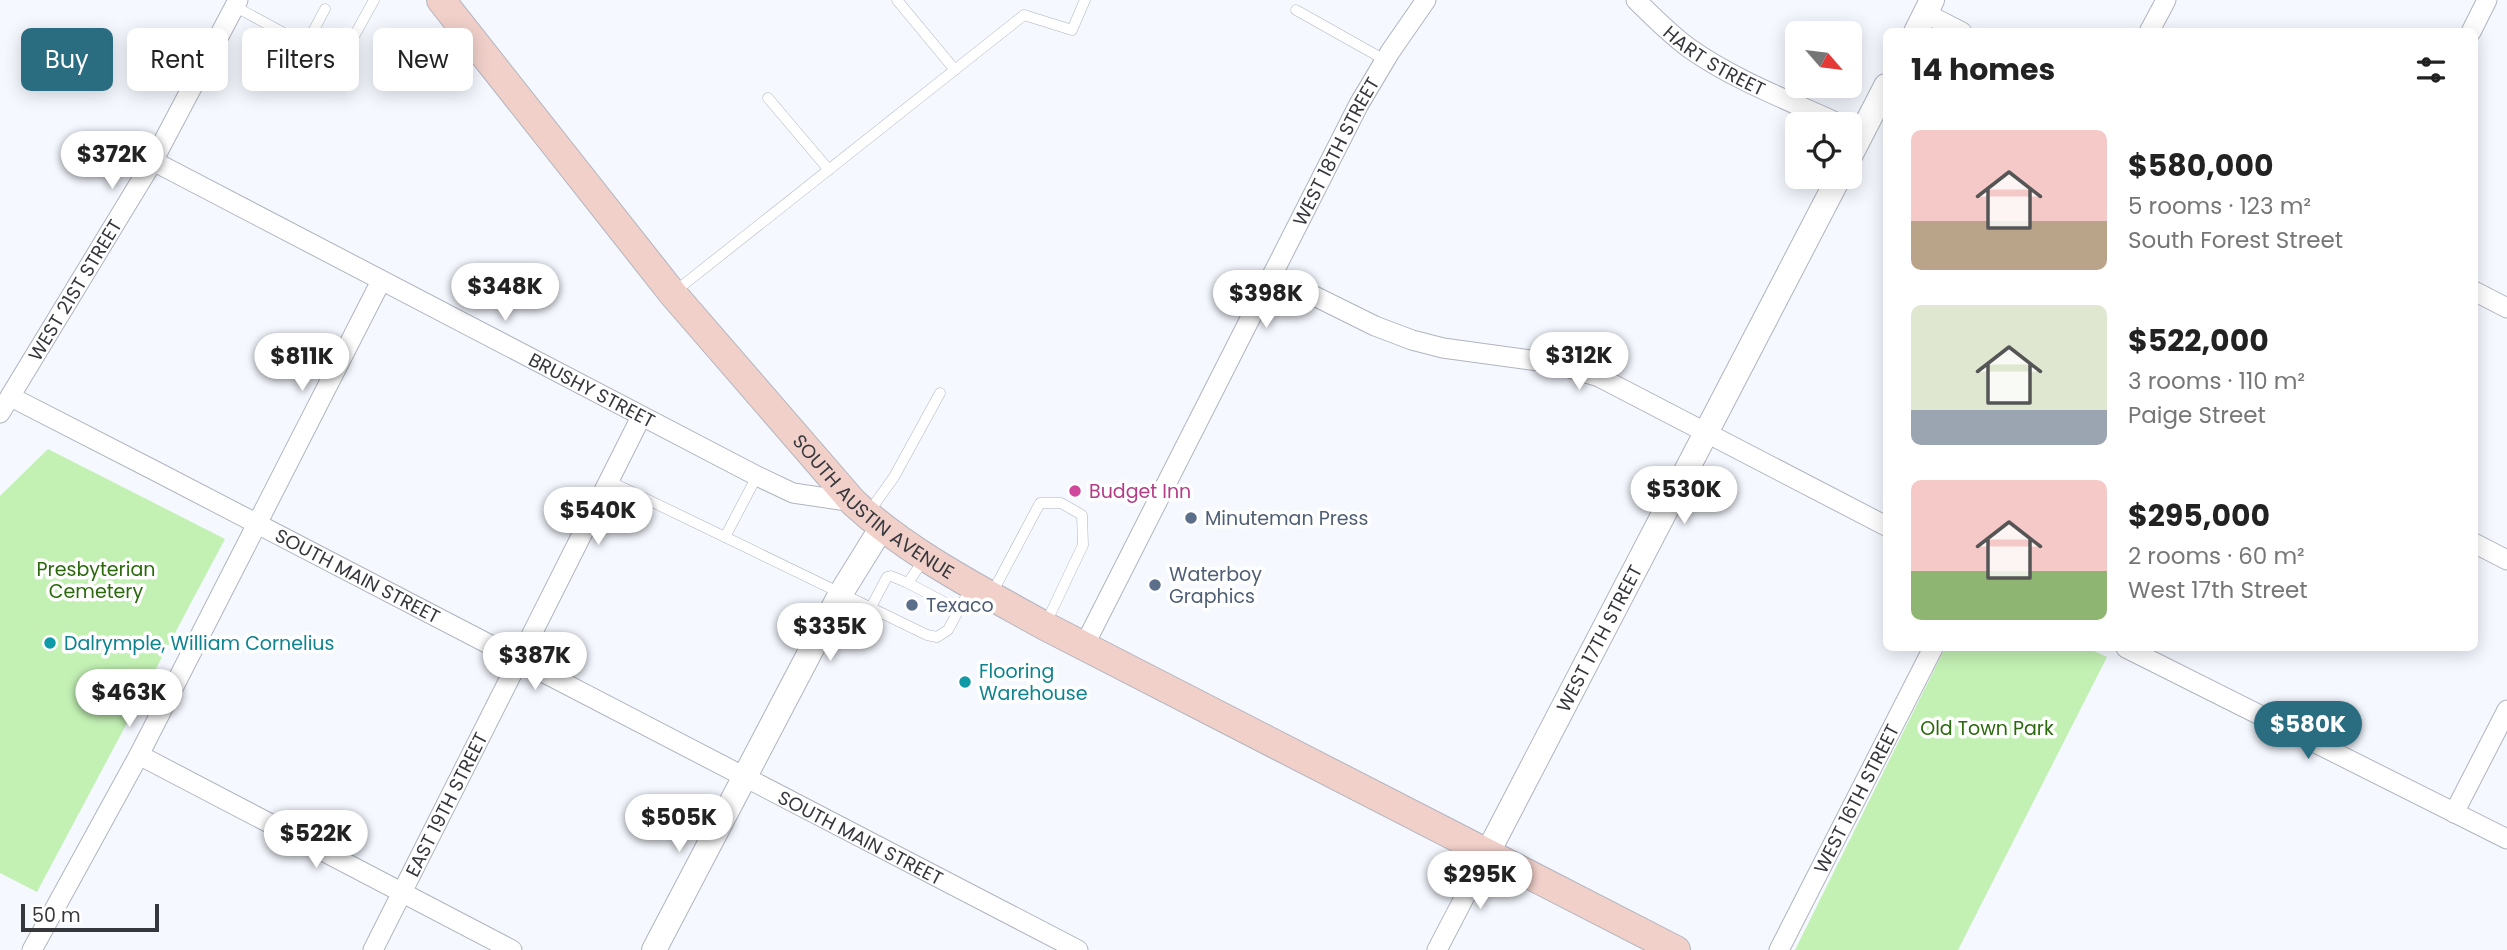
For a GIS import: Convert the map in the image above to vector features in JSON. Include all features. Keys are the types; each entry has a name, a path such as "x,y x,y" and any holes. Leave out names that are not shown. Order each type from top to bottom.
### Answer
{"main road":[{"name":"SOUTH AUSTIN AVENUE","path":"449,5 673,294 867,515 981,590 1084,646 1676,950"}],"street":[{"name":"WEST 18TH STREET","path":"1084,646 1359,104 1426,0"},
{"name":"HART STREET","path":"1636,0 1690,49 1805,112"},
{"path":"2151,28 2166,0"},
{"path":"2473,28 2487,0"},
{"name":"WEST 21ST STREET","path":"0,413 153,161 236,3"},
{"path":"1924,15 1953,28"},
{"path":"1862,119 1883,90"},
{"name":"BRUSHY STREET","path":"153,161 757,476 793,493 867,515"},
{"name":"WEST 17TH STREET","path":"1437,950 1833,189"},
{"path":"1272,275 1376,326 1412,340 1443,348 1553,363 1599,377 1883,524"},
{"path":"32,950 139,755 381,281"},
{"path":"2478,293 2507,308"},
{"name":"SOUTH MAIN STREET","path":"11,397 258,522 743,778 1078,950"},
{"name":"EAST 19TH STREET","path":"373,950 400,891 641,416"},
{"path":"654,950 841,593 867,515"},
{"path":"2478,545 2507,560"},
{"name":"WEST 16TH STREET","path":"1779,950 1931,651"},
{"path":"2132,651 2507,839"},
{"path":"2454,813 2507,710"},
{"path":"139,755 512,950"}],"lane":[{"path":"359,28 374,0"},
{"path":"897,0 955,70"},
{"path":"673,294 1024,15 1072,30 1085,0"},
{"path":"236,3 278,28"},
{"path":"315,28 326,9"},
{"path":"1296,10 1385,60"},
{"path":"768,98 829,170"},
{"path":"867,515 894,477 940,393"},
{"path":"724,537 757,476"},
{"path":"609,481 927,635 937,637 948,630 959,610 981,590 1040,503 1061,503 1082,515 1083,545 1045,625"},
{"path":"908,583 926,556"},
{"path":"871,607 887,577 891,576 959,610"}],"green space":[{"name":"Presbyterian Cemetery","path":"48,449 225,539 37,892 0,873 0,496"},
{"name":"Old Town Park","path":"1944,651 2094,651 2107,657 1958,950 1795,950"}],"place":[{"name":"Budget Inn","path":"1075,491"},
{"name":"Minuteman Press","path":"1191,518"},
{"name":"Waterboy Graphics","path":"1155,585"},
{"name":"Texaco","path":"912,605"},
{"name":"Dalrymple, William Cornelius","path":"50,643"},
{"name":"Flooring Warehouse","path":"965,682"}]}
